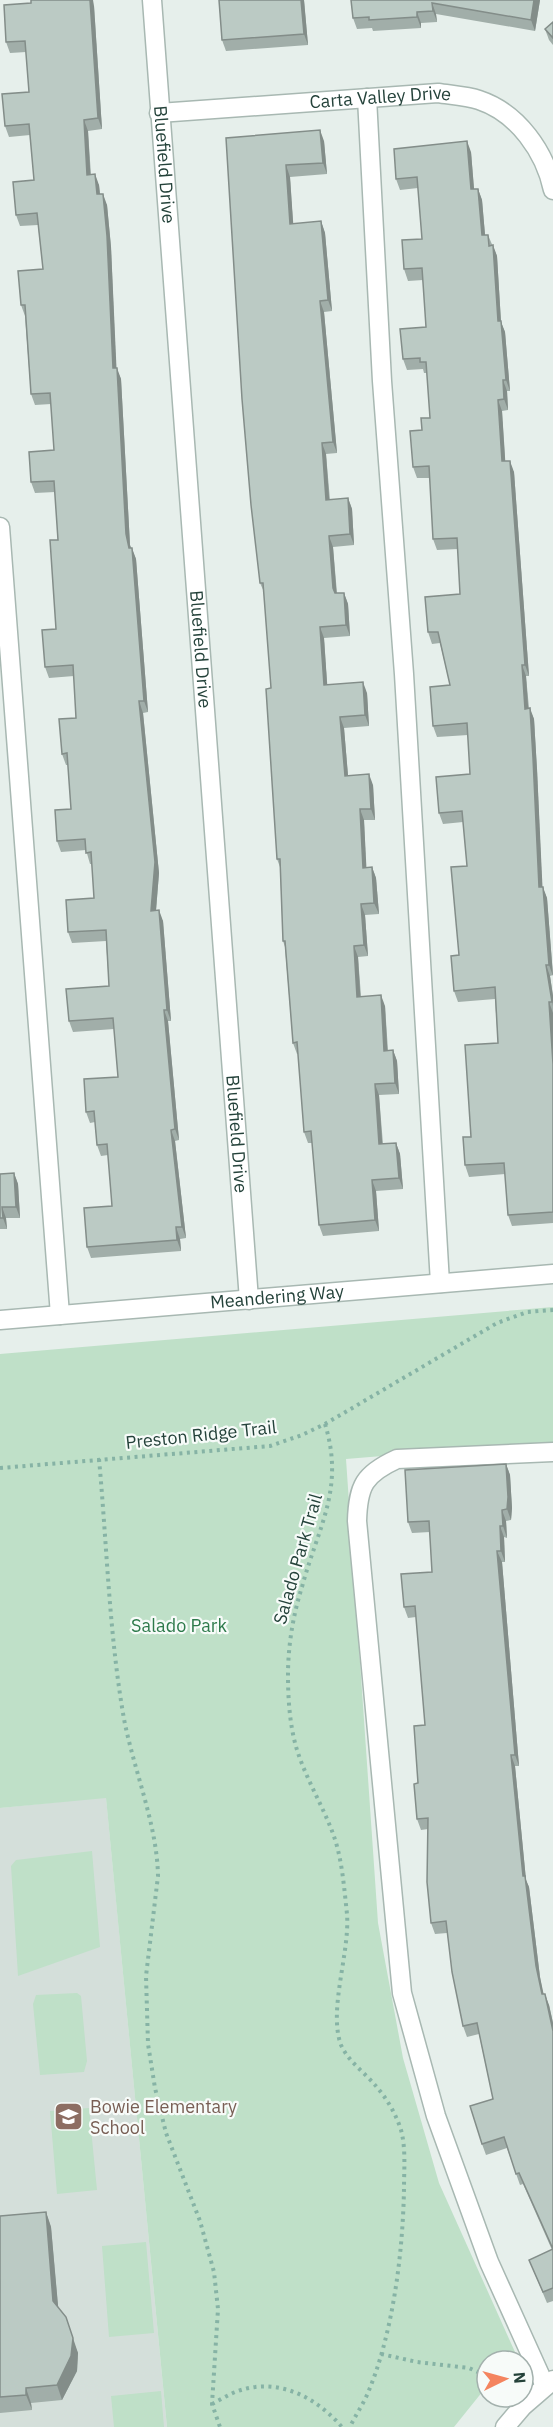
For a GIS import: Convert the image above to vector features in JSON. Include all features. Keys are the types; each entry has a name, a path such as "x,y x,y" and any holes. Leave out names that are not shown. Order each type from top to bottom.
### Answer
{"street":[{"name":"Bluefield Drive","path":"152,0 249,1300"},
{"name":"Carta Valley Drive","path":"159,113 438,93 479,100 505,114 521,129 543,157 553,190"},
{"path":"367,98 382,381 404,674 440,1283"},
{"path":"0,527 60,1315"},
{"name":"Meandering Way","path":"0,1320 553,1274"},
{"path":"505,2427 549,2383 489,2262 435,2116 402,1993 357,1521 358,1498 367,1476 397,1459 553,1452"}],"path":[{"name":"Preston Ridge Trail","path":"0,1468 270,1446 325,1424 497,1323 527,1312 553,1310"},
{"name":"Salado Park Trail","path":"325,1424 332,1446 334,1476 326,1518 302,1586 290,1637 288,1674 290,1713 298,1752 333,1833 341,1871 347,1916 346,1952 337,2022 341,2044 351,2060 376,2085 391,2107 402,2132 404,2166 404,2226 395,2291 381,2354 367,2394 350,2427"},
{"path":"99,1459 117,1666 124,1719 158,1860 146,1976 148,2044 155,2088 166,2133 200,2221 214,2272 218,2309 212,2404 220,2427"},
{"path":"381,2354 475,2371"},
{"path":"212,2404 238,2391 264,2387 286,2389 307,2397 330,2413 342,2427"}],"shaded area":[{"name":"Bowie Elementary School","path":"106,1797 167,2427 0,2427 0,1808"}],"green space":[{"name":"Salado Park","path":"553,1307 553,1442 346,1459 378,1923 403,2058 439,2183 514,2349 475,2349 475,2401 454,2427 167,2427 106,1798 0,1808 0,1354"},
{"path":"92,1851 100,1947 18,1976 11,1866 16,1860"},
{"path":"77,1993 81,1996 87,2061 84,2072 40,2075 33,2004 36,1995"},
{"path":"89,2108 97,2190 57,2194 50,2111"},
{"path":"146,2242 154,2333 109,2337 102,2246"},
{"path":"161,2391 164,2427 114,2427 111,2396"}],"building":[{"path":"31,0 90,0 98,118 84,120 87,175 95,174 97,194 103,194 107,236 113,368 117,368 126,534 129,548 132,548 144,701 139,701 155,862 151,911 159,910 167,1010 164,1010 175,1129 171,1130 182,1227 176,1227 177,1240 87,1247 84,1208 112,1206 107,1144 97,1145 94,1111 86,1112 84,1079 118,1077 113,1018 69,1021 66,989 109,986 106,930 68,932 66,900 94,898 91,852 86,853 85,839 57,841 55,810 71,809 67,753 62,754 59,719 76,718 73,665 45,667 42,630 56,629 50,540 58,540 54,481 31,482 29,452 54,450 50,393 31,394 25,305 21,305 18,271 43,269 37,213 16,215 13,182 34,180 29,124 5,126 2,94 29,92 25,41 6,42 4,5 31,3"},
{"path":"219,0 301,0 304,34 222,40"},
{"path":"351,0 534,0 531,20 432,3 433,11 417,12 417,17 369,20 369,17 353,18"},
{"path":"553,22 553,38 545,29"},
{"path":"320,130 323,163 286,165 290,224 321,221 328,300 320,301 333,442 322,443 326,500 348,498 350,534 329,536 333,588 335,593 344,593 346,625 320,627 324,685 363,682 365,715 340,717 345,776 369,774 371,809 360,809 363,868 372,867 374,903 361,904 364,945 354,946 357,997 381,995 384,1051 393,1050 395,1083 375,1084 379,1144 396,1143 399,1178 372,1180 375,1220 319,1225 311,1131 304,1132 297,1042 293,1043 285,941 283,941 280,859 277,859 266,689 271,688 263,583 260,583 251,505 242,399 226,138"},
{"path":"467,141 471,189 478,189 482,235 488,235 489,246 493,245 498,321 501,321 506,380 503,380 504,399 498,400 502,461 510,461 525,665 522,665 525,709 530,708 539,887 543,887 549,965 546,965 552,1002 549,1002 553,1064 553,1212 508,1215 504,1163 465,1165 463,1137 471,1137 465,1045 498,1043 495,987 454,991 451,956 459,955 451,867 467,866 462,811 439,813 436,777 470,774 467,723 433,726 430,687 450,685 438,632 428,632 425,597 460,594 457,538 433,539 429,466 413,467 410,431 422,430 421,418 430,418 426,362 420,362 420,358 403,359 400,329 426,327 422,268 404,269 402,240 422,239 417,177 396,179 394,149"},
{"path":"14,1173 16,1207 2,1207 3,1218 0,1218 0,1174"},
{"path":"506,1464 507,1509 502,1510 501,1551 497,1551 515,1755 511,1755 523,1876 525,1876 536,1966 553,2031 553,2249 519,2173 516,2174 504,2137 482,2144 470,2106 493,2099 477,2023 463,2026 452,1972 446,1921 431,1923 427,1882 428,1818 417,1819 414,1784 418,1783 414,1726 425,1725 415,1606 404,1607 401,1574 432,1572 429,1521 408,1522 405,1470"},
{"path":"46,2212 53,2301 66,2317 73,2338 71,2356 57,2385 26,2388 26,2395 0,2397 0,2216"},
{"path":"553,2249 553,2288 543,2292 529,2260"}],"place":[{"name":"Bowie Elementary School","path":"69,2117"}]}
